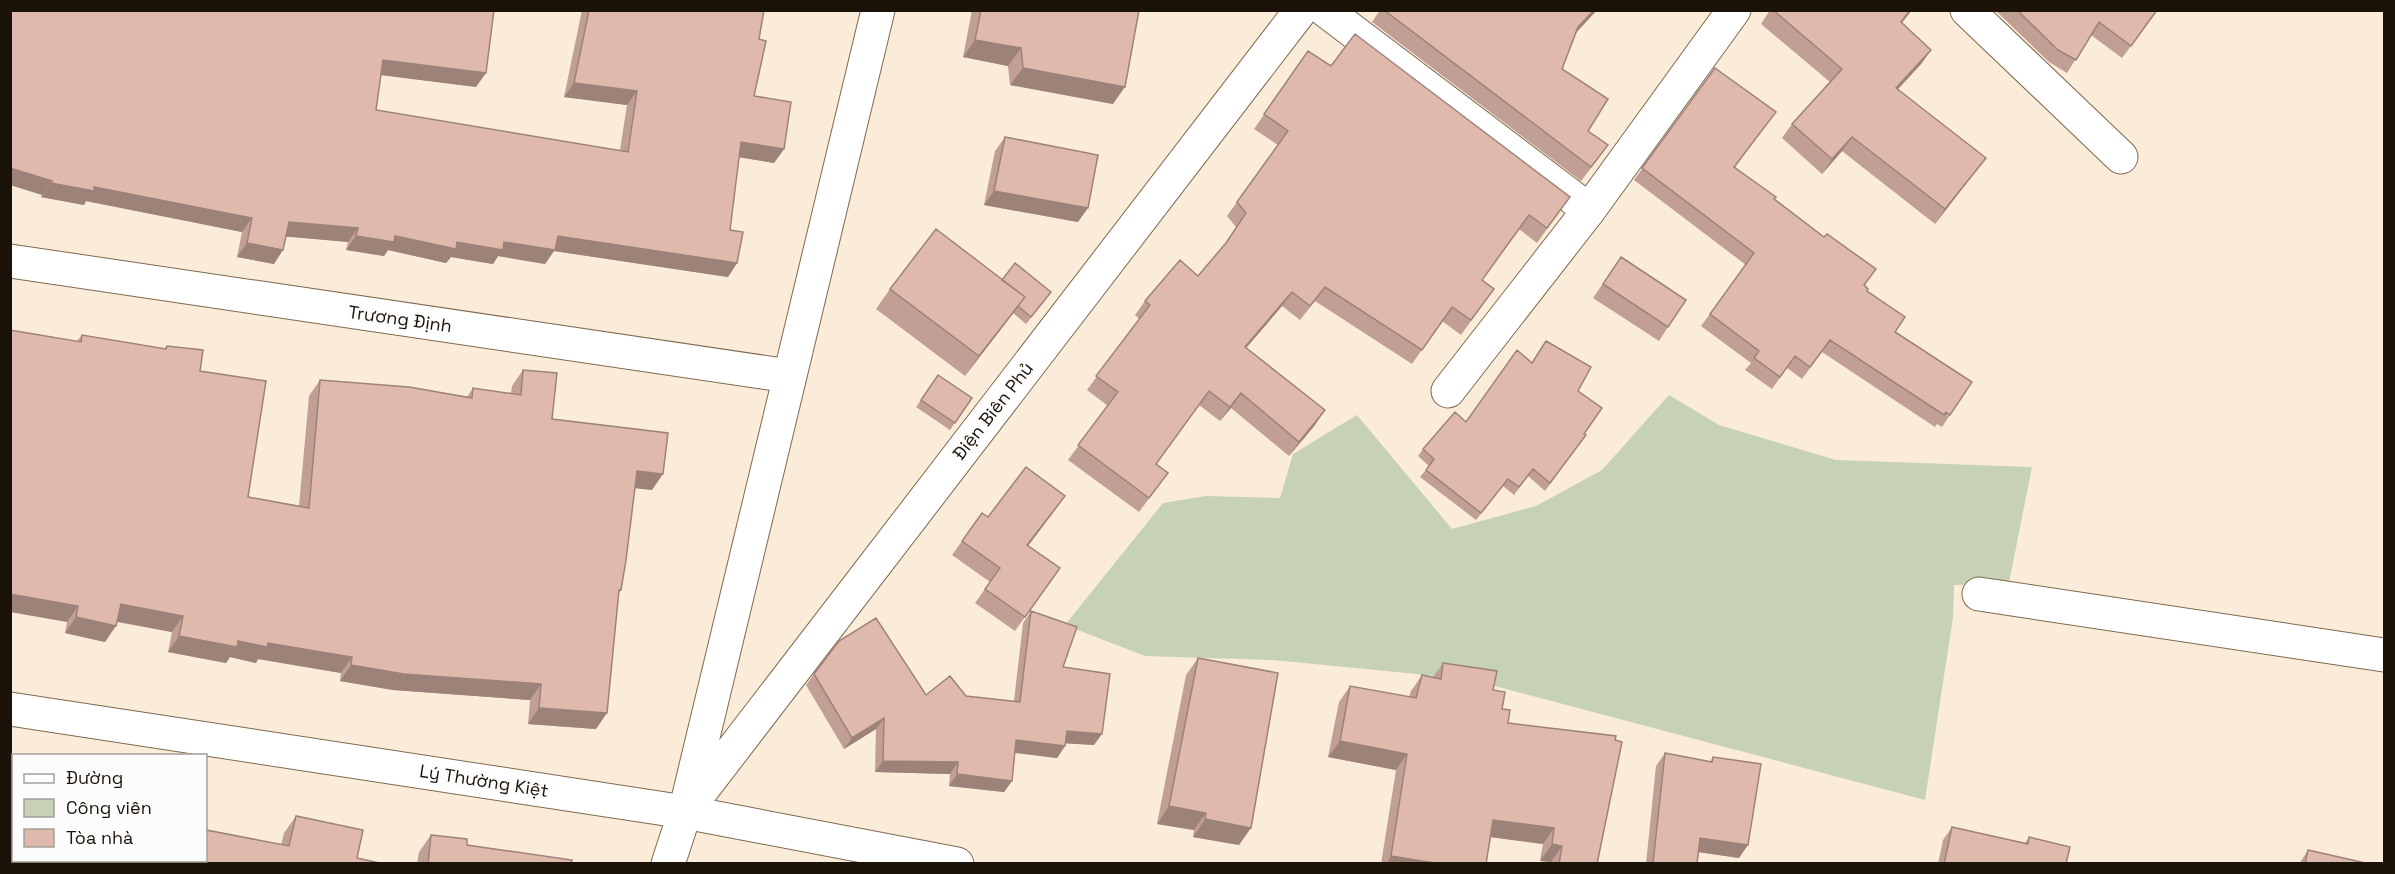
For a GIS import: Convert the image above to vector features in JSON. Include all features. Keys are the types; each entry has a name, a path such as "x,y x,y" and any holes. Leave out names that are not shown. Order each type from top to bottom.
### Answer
{"street":[{"path":"668,864 685,812 878,10"},
{"name":"Điện Biên Phủ","path":"685,812 1301,10"},
{"path":"1325,10 1590,210"},
{"path":"1448,391 1590,210 1734,10"},
{"path":"1966,10 2121,157"},
{"name":"Trương Định","path":"10,261 789,376"},
{"path":"1979,594 2385,655"},
{"name":"Lý Thường Kiệt","path":"10,709 685,812 957,864"}],"green space":[{"path":"1669,395 1719,425 1836,460 2032,467 2009,583 1954,585 1953,617 1925,800 1468,679 1273,660 1145,656 1065,625 1163,503 1206,496 1280,498 1293,454 1357,415 1452,529 1536,506 1602,470"}],"building":[{"path":"10,10 494,10 486,73 383,60 376,110 628,152 637,91 574,83 589,10 764,10 759,39 766,41 754,96 791,102 784,149 741,142 730,230 743,232 737,263 558,236 555,250 504,242 503,250 457,242 456,249 395,236 394,242 356,236 358,228 289,222 283,250 247,243 252,218 94,187 94,191 51,183 52,181 10,168"},
{"path":"981,10 1139,10 1125,87 1023,68 1021,48 975,40"},
{"path":"1384,10 1594,10 1578,27 1562,69 1608,99 1588,131 1608,145 1591,167"},
{"path":"1773,10 1910,10 1901,22 1931,50 1896,88 1986,158 1945,209 1852,137 1832,159 1792,124 1842,69"},
{"path":"2017,10 2157,10 2131,46 2099,22 2076,60 2058,50"},
{"path":"1355,34 1570,197 1547,228 1529,215 1482,280 1494,289 1471,320 1452,307 1422,350 1325,287 1310,306 1292,292 1245,347 1325,410 1299,442 1241,393 1230,407 1209,391 1156,464 1168,473 1149,498 1078,445 1118,392 1096,376 1150,305 1145,301 1180,260 1198,276 1226,243 1246,213 1237,202 1288,131 1264,114 1308,51 1331,66"},
{"path":"1715,68 1776,112 1734,167 1776,197 1774,199 1824,237 1827,234 1876,269 1864,285 1867,291 1905,317 1895,332 1972,382 1950,415 1946,412 1944,415 1830,340 1810,367 1795,356 1780,377 1754,358 1759,351 1710,314 1754,253 1642,168"},
{"path":"1005,137 1098,155 1088,208 994,191"},
{"path":"936,229 1025,297 979,356 890,289"},
{"path":"1621,257 1686,300 1668,327 1603,284"},
{"path":"1015,263 1051,292 1031,317 1018,306 1025,297 1002,280"},
{"path":"10,330 81,342 82,335 166,349 167,346 203,350 200,371 266,381 248,497 309,508 320,380 409,387 472,398 473,388 521,395 523,370 557,373 552,419 668,433 663,474 637,471 626,560 621,590 619,590 607,713 539,708 541,684 404,674 351,665 352,657 268,643 267,647 238,641 237,647 179,636 183,616 121,604 116,626 76,617 78,606 10,594"},
{"path":"1546,341 1591,367 1578,391 1602,408 1584,434 1586,435 1550,483 1533,469 1519,487 1508,479 1481,513 1426,470 1434,459 1423,449 1455,412 1466,422 1517,350 1532,363"},
{"path":"938,375 972,398 955,423 921,400"},
{"path":"1026,467 1065,496 1027,545 1060,568 1025,617 985,589 1000,568 962,541 982,513 988,517"},
{"path":"1031,611 1077,627 1063,667 1110,674 1102,734 1067,731 1065,746 1016,740 1012,781 957,774 958,762 883,761 884,718 852,738 814,674 839,641 876,618 926,695 950,676 966,696 1020,702"},
{"path":"1198,658 1278,673 1251,828 1205,819 1206,813 1169,806"},
{"path":"1443,663 1497,671 1493,690 1505,692 1502,709 1510,710 1508,723 1616,736 1615,740 1622,742 1597,864 1559,864 1562,846 1552,844 1554,828 1493,820 1486,864 1441,864 1391,856 1407,754 1340,741 1350,686 1416,698 1422,675 1441,679"},
{"path":"1665,753 1712,762 1713,757 1761,764 1748,845 1700,838 1697,864 1653,863"},
{"path":"10,778 12,778 12,862 207,862 207,830 289,846 296,816 363,830 357,858 384,864 10,864"},
{"path":"1952,827 2028,844 2029,837 2070,847 2066,864 1944,864"},
{"path":"431,835 467,839 467,845 572,860 571,864 428,864"},
{"path":"2308,850 2370,864 2305,864"}]}
